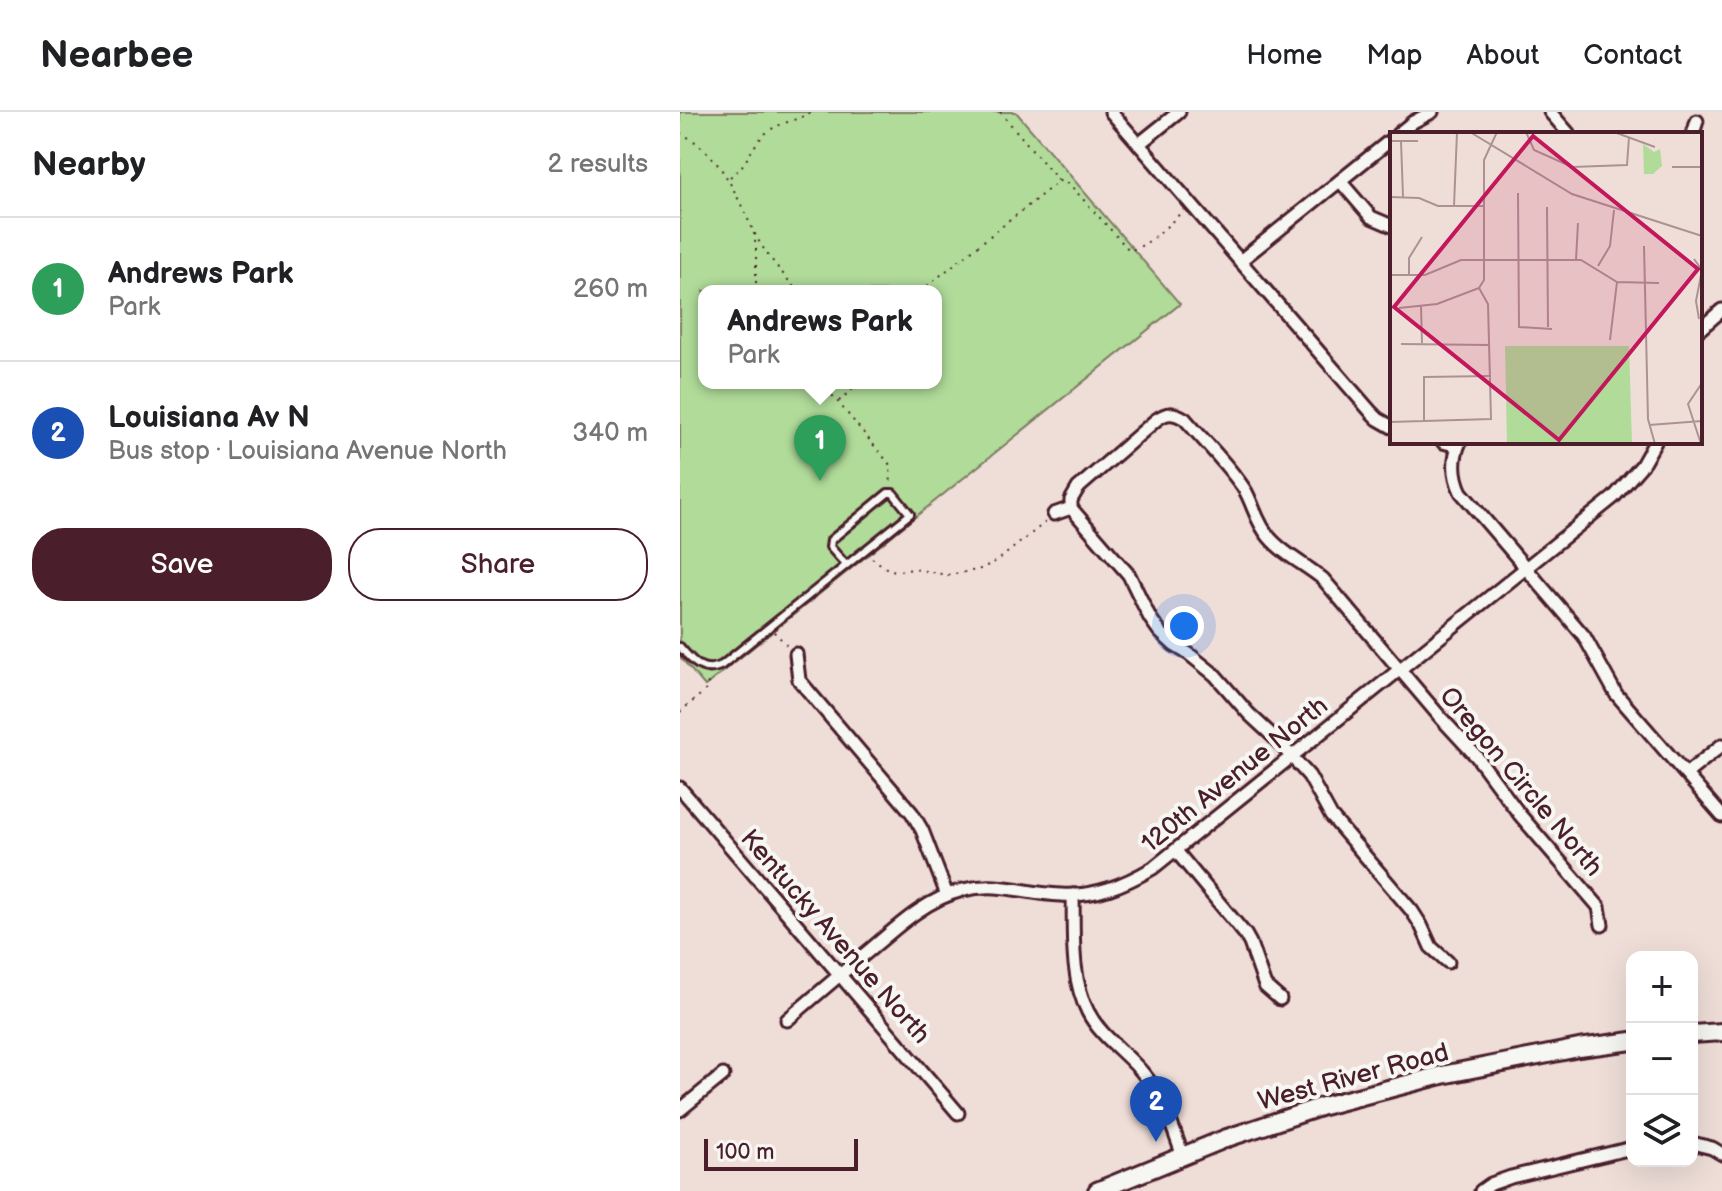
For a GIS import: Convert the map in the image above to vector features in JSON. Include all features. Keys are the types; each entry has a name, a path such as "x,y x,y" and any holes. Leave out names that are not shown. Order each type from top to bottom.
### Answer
{"main road":[{"path":"1698,1034 1722,1032"},
{"name":"West River Road","path":"1097,1191 1275,1121 1391,1088 1521,1059 1626,1042"}],"street":[{"path":"1111,112 1371,412 1390,426"},
{"path":"1139,144 1179,112"},
{"path":"1400,132 1432,112"},
{"path":"1550,112 1567,132"},
{"path":"1694,132 1697,121"},
{"path":"1240,261 1390,141"},
{"path":"1340,181 1371,217 1390,225"},
{"path":"1702,327 1722,310"},
{"name":"Oregon Circle North","path":"1071,508 1071,500 1078,488 1156,420 1169,413 1185,419 1245,490 1258,522 1268,536 1280,549 1323,579 1477,757 1520,815 1599,907 1602,925"},
{"path":"1459,444 1454,464 1461,492 1584,636 1616,694 1722,816"},
{"name":"120th Avenue North","path":"787,1020 913,914 947,895 1001,886 1073,895 1102,891 1135,879 1153,868 1614,497 1642,465 1654,444"},
{"path":"1054,514 1071,508 1129,575 1160,632 1215,675 1309,776 1331,816 1412,911 1431,947 1448,962"},
{"path":"796,654 799,680 912,813 922,830 947,895"},
{"path":"1686,774 1722,745"},
{"name":"Kentucky Avenue North","path":"680,788 958,1113"},
{"path":"1176,851 1245,934 1265,986 1280,999"},
{"path":"1073,895 1078,980 1088,1011 1109,1041 1146,1076 1167,1113 1183,1156"},
{"path":"680,1110 723,1075"},
{"path":"1698,1144 1722,1154"},
{"path":"1481,1191 1511,1177 1626,1149"}],"lane":[{"path":"680,647 699,666 709,669 722,665 910,514 891,493 831,540 830,547 846,565"}],"path":[{"path":"729,178 741,169 751,150 767,133 812,112"},
{"path":"1000,112 1059,181 1072,187 1129,250 1144,245 1191,204"},
{"path":"680,133 705,152 729,178 754,232 793,285"},
{"path":"929,285 1059,181"},
{"path":"754,232 756,285"},
{"path":"827,389 890,465 891,493"},
{"path":"838,402 852,389"},
{"path":"866,549 874,560 889,570 914,569 935,574 959,574 997,561 1054,514"},
{"path":"769,626 796,654"},
{"path":"680,712 706,690 709,669"}],"green space":[{"path":"680,112 1016,112 1180,304 705,686 680,657"}],"place":[{"name":"Andrews Park","path":"820,481"},
{"name":"Louisiana Av N","path":"1156,1142"}]}
